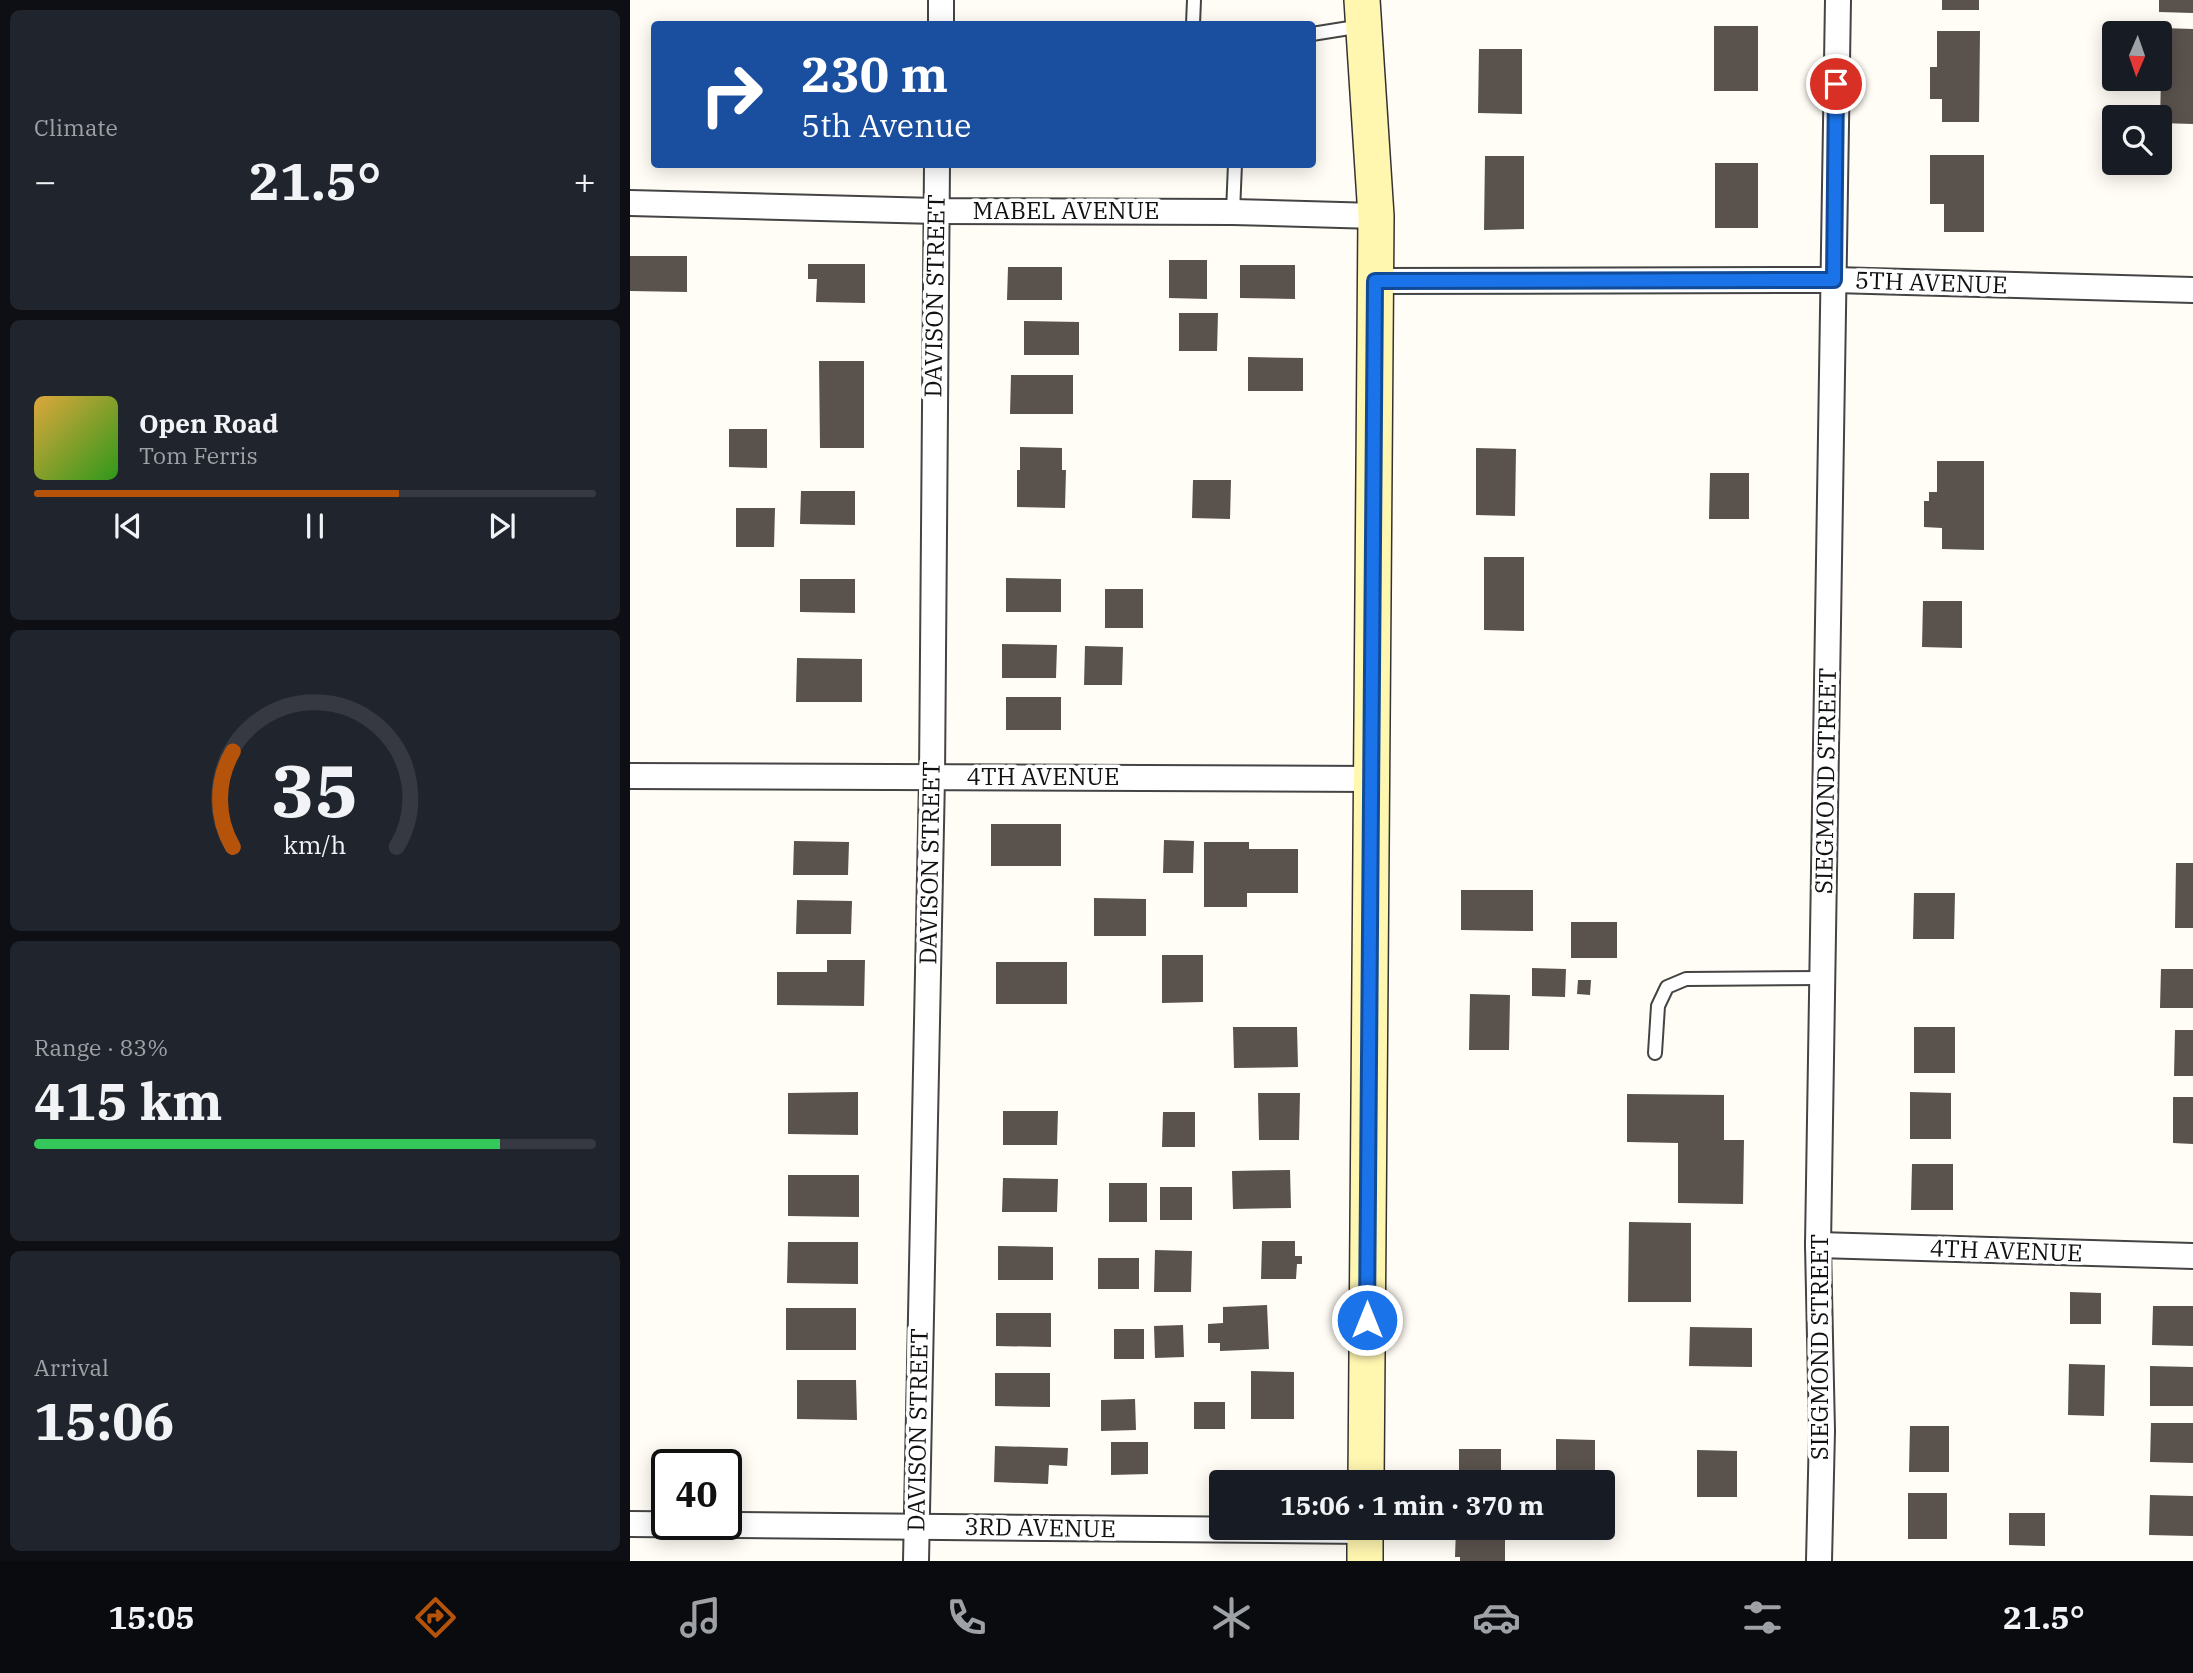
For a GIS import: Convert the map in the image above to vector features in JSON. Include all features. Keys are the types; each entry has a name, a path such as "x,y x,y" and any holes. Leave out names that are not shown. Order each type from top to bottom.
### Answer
{"street":[{"path":"941,21 942,0"},
{"name":"SIEGMOND STREET","path":"1819,1561 1822,1431 1818,1245 1838,0"},
{"path":"1362,13 1376,216 1366,1470"},
{"name":"DAVISON STREET","path":"916,1561 932,777 937,168"},
{"name":"MABEL AVENUE","path":"630,203 936,211 1233,212 1376,216"},
{"name":"5TH AVENUE","path":"1375,281 1834,280 2193,290"},
{"name":"4TH AVENUE","path":"630,776 1371,779"},
{"name":"4TH AVENUE","path":"1818,1245 2193,1256"},
{"name":"3RD AVENUE","path":"630,1524 916,1526 1209,1535"}],"lane":[{"path":"1193,21 1194,0"},
{"path":"1316,32 1362,13"},
{"path":"1233,212 1235,168"},
{"path":"1655,1053 1658,1006 1667,987 1686,979 1823,978"}],"building":[{"path":"1942,0 1979,0 1979,10 1942,10"},
{"path":"2159,0 2193,0 2193,13 2159,12"},
{"path":"1714,26 1758,26 1758,91 1714,91"},
{"path":"2172,28 2193,29 2193,124 2172,123 2172,105 2160,105 2161,91 2172,91"},
{"path":"1937,31 1980,31 1979,122 1942,122 1942,99 1930,99 1930,67 1937,67"},
{"path":"1479,49 1522,49 1522,114 1478,113"},
{"path":"1930,155 1984,155 1984,232 1944,232 1944,204 1930,204"},
{"path":"1485,156 1524,156 1524,229 1484,230"},
{"path":"1715,163 1758,163 1758,228 1715,228"},
{"path":"630,256 687,256 687,292 630,291"},
{"path":"1169,260 1207,260 1207,299 1169,298"},
{"path":"808,264 865,264 865,303 816,302 817,279 808,279"},
{"path":"1240,265 1295,265 1295,299 1240,298"},
{"path":"1008,267 1062,267 1062,300 1007,300"},
{"path":"1179,313 1218,313 1217,351 1179,351"},
{"path":"1024,321 1079,322 1079,355 1024,355"},
{"path":"1248,357 1303,358 1303,391 1248,391"},
{"path":"819,361 864,361 864,448 820,448"},
{"path":"1011,375 1073,375 1073,414 1010,414"},
{"path":"729,429 767,429 767,468 729,467"},
{"path":"1020,447 1062,448 1062,470 1066,470 1065,508 1017,507"},
{"path":"1476,448 1516,449 1515,516 1476,515"},
{"path":"1937,461 1984,461 1984,550 1942,549 1942,528 1924,527 1924,501 1929,501 1929,492 1937,492"},
{"path":"1710,473 1749,473 1749,519 1709,519"},
{"path":"1193,480 1231,480 1230,519 1192,518"},
{"path":"801,491 855,491 855,525 800,524"},
{"path":"736,508 775,508 774,547 736,547"},
{"path":"1484,557 1524,557 1524,631 1484,630"},
{"path":"1006,578 1061,579 1061,612 1006,612"},
{"path":"800,579 855,579 855,613 800,612"},
{"path":"1105,589 1143,589 1143,628 1105,628"},
{"path":"1923,601 1962,601 1962,648 1922,647"},
{"path":"1002,644 1057,645 1056,678 1002,678"},
{"path":"1085,646 1123,647 1122,685 1084,685"},
{"path":"797,658 862,659 862,702 796,702"},
{"path":"1006,697 1061,697 1061,730 1006,730"},
{"path":"991,824 1061,824 1061,866 991,866"},
{"path":"1164,840 1194,841 1193,873 1163,873"},
{"path":"794,841 849,842 848,875 793,875"},
{"path":"1204,842 1249,842 1249,849 1298,849 1298,893 1247,893 1247,907 1204,907"},
{"path":"2176,863 2193,863 2193,928 2175,928"},
{"path":"1461,890 1533,890 1533,931 1461,930"},
{"path":"1914,893 1955,893 1954,939 1913,939"},
{"path":"1094,898 1146,899 1146,936 1094,936"},
{"path":"797,900 852,901 851,934 796,934"},
{"path":"1571,922 1617,922 1617,958 1571,958"},
{"path":"1162,955 1203,955 1203,1002 1162,1003"},
{"path":"827,960 865,960 864,1006 777,1005 777,972 827,972"},
{"path":"996,962 1067,962 1067,1004 996,1004"},
{"path":"1532,968 1566,969 1565,997 1532,996"},
{"path":"2161,969 2193,969 2193,1008 2160,1008"},
{"path":"1578,980 1591,980 1590,995 1577,994"},
{"path":"1470,994 1510,995 1509,1050 1469,1050"},
{"path":"1233,1027 1297,1027 1298,1067 1234,1068"},
{"path":"1914,1027 1955,1027 1955,1073 1914,1073"},
{"path":"2175,1030 2193,1030 2193,1076 2174,1076"},
{"path":"858,1092 858,1135 788,1134 788,1093"},
{"path":"1910,1092 1951,1093 1951,1139 1910,1139"},
{"path":"1258,1093 1300,1093 1299,1140 1259,1140"},
{"path":"1627,1094 1724,1095 1724,1140 1744,1140 1743,1204 1678,1203 1678,1143 1627,1142"},
{"path":"2173,1097 2193,1097 2193,1144 2173,1143"},
{"path":"1003,1111 1058,1111 1057,1145 1003,1145"},
{"path":"1163,1112 1195,1112 1195,1147 1162,1147"},
{"path":"1912,1164 1953,1164 1953,1210 1911,1210"},
{"path":"1290,1170 1291,1208 1233,1209 1232,1171"},
{"path":"788,1175 859,1175 859,1217 788,1216"},
{"path":"1003,1178 1058,1179 1057,1212 1002,1212"},
{"path":"1109,1183 1147,1183 1147,1222 1109,1222"},
{"path":"1160,1187 1192,1187 1192,1220 1160,1220"},
{"path":"1629,1222 1691,1223 1691,1302 1628,1302"},
{"path":"1262,1241 1295,1241 1295,1256 1302,1256 1302,1264 1297,1264 1296,1279 1261,1279"},
{"path":"788,1242 858,1242 858,1284 787,1283"},
{"path":"998,1246 1053,1247 1053,1280 998,1280"},
{"path":"1155,1250 1192,1251 1191,1292 1154,1292"},
{"path":"1098,1258 1139,1258 1139,1289 1098,1289"},
{"path":"2070,1292 2101,1293 2101,1324 2070,1324"},
{"path":"1267,1305 1269,1349 1220,1351 1220,1343 1208,1343 1208,1324 1223,1323 1223,1307"},
{"path":"2153,1306 2193,1306 2193,1346 2152,1345"},
{"path":"786,1308 856,1308 856,1350 786,1350"},
{"path":"996,1313 1051,1313 1051,1347 996,1346"},
{"path":"1183,1325 1184,1357 1155,1358 1154,1326"},
{"path":"1690,1327 1752,1328 1752,1367 1689,1366"},
{"path":"1114,1329 1144,1329 1144,1359 1114,1359"},
{"path":"2069,1364 2105,1365 2104,1416 2068,1415"},
{"path":"2150,1366 2193,1367 2193,1406 2150,1406"},
{"path":"1251,1371 1294,1372 1294,1419 1251,1419"},
{"path":"995,1373 1050,1373 1050,1407 995,1406"},
{"path":"797,1380 856,1380 857,1420 797,1419"},
{"path":"1135,1399 1136,1430 1101,1431 1101,1400"},
{"path":"1194,1402 1225,1402 1225,1429 1194,1429"},
{"path":"2151,1423 2193,1423 2193,1463 2150,1462"},
{"path":"1910,1426 1949,1426 1949,1472 1909,1472"},
{"path":"1556,1439 1595,1440 1595,1470 1556,1470"},
{"path":"1111,1442 1148,1442 1148,1474 1111,1475"},
{"path":"995,1446 1068,1448 1067,1466 1049,1465 1048,1484 994,1482"},
{"path":"1459,1449 1501,1449 1501,1470 1459,1470"},
{"path":"1697,1450 1737,1451 1737,1497 1697,1497"},
{"path":"1908,1493 1947,1493 1947,1539 1908,1539"},
{"path":"2150,1495 2193,1496 2193,1536 2149,1535"},
{"path":"2009,1513 2045,1513 2045,1546 2009,1545"},
{"path":"1456,1540 1505,1540 1505,1561 1460,1561 1460,1557 1455,1557"}],"route":[{"path":"1367,1320 1375,281 1834,280 1836,84"}]}
